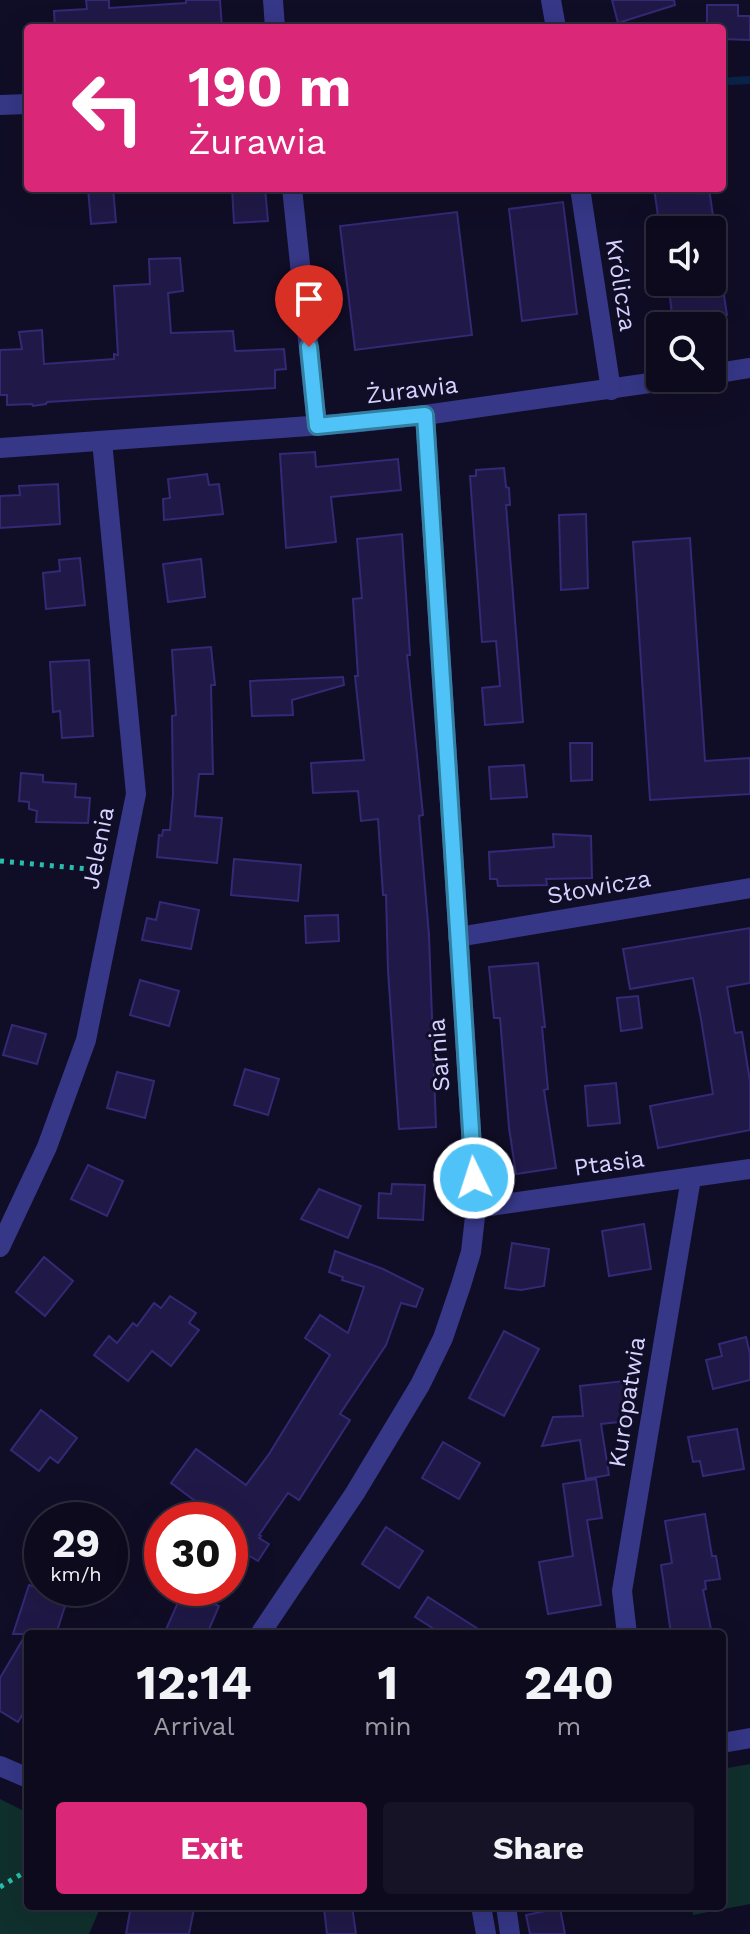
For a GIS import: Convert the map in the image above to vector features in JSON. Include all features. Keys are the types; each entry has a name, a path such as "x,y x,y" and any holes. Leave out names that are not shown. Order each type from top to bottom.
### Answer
{"street":[{"path":"273,0 275,24"},
{"path":"551,0 555,24"},
{"path":"0,105 24,104"},
{"path":"292,192 317,426"},
{"name":"Królicza","path":"581,192 611,390"},
{"path":"726,372 750,368"},
{"name":"Żurawia","path":"0,448 317,426 425,415 646,384"},
{"name":"Sarnia","path":"263,1630 355,1493 420,1385 443,1338 471,1252 476,1208 425,415"},
{"name":"Jelenia","path":"0,1247 47,1147 86,1040 136,794 102,441"},
{"name":"Słowicza","path":"458,937 750,888"},
{"name":"Ptasia","path":"476,1208 750,1169"},
{"name":"Kuropatwia","path":"627,1630 622,1591 691,1178"},
{"path":"726,1742 750,1738"},
{"path":"0,1766 24,1776"},
{"path":"482,1910 486,1934"},
{"path":"507,1910 510,1934"}],"path":[{"path":"0,861 120,872"},
{"path":"0,1887 24,1872"}],"green space":[{"path":"750,1764 750,1904 726,1909 726,1768"},
{"path":"0,1799 24,1811 24,1910 99,1910 89,1934 0,1934"},
{"path":"692,1910 719,1910 693,1915"}],"building":[{"path":"86,0 109,0 109,8 186,3 186,0 220,0 222,24 55,24 54,11 87,9"},
{"path":"612,0 674,0 675,5 618,23"},
{"path":"707,5 738,5 738,16 750,16 750,40 726,39 726,24 707,24"},
{"path":"88,192 113,192 116,222 91,224"},
{"path":"232,192 265,192 268,221 234,223"},
{"path":"655,192 710,192 713,216 658,216"},
{"path":"563,202 577,314 522,321 509,209"},
{"path":"457,212 472,335 355,350 340,226"},
{"path":"180,258 183,291 168,293 171,333 233,331 235,351 284,349 286,369 275,370 275,388 47,402 33,406 7,405 7,395 0,395 0,350 22,349 19,332 42,330 44,364 114,359 114,354 118,355 114,286 150,284 149,259"},
{"path":"670,296 724,296 727,315 726,312 672,312"},
{"path":"315,452 316,467 398,459 401,490 331,497 336,542 286,548 280,454"},
{"path":"504,468 506,487 509,488 510,505 506,505 523,722 485,725 482,688 500,686 496,641 482,642 470,476 476,476 476,470"},
{"path":"207,474 209,485 219,484 223,514 164,520 163,499 170,498 168,479"},
{"path":"58,484 60,524 0,528 0,496 20,495 19,486"},
{"path":"586,514 588,588 561,590 559,515"},
{"path":"402,534 410,655 407,655 423,815 419,816 429,935 436,1127 399,1129 386,895 383,895 378,819 361,821 358,791 313,793 311,763 364,760 355,676 358,676 353,599 362,598 357,539"},
{"path":"690,538 705,761 750,758 750,794 650,800 633,542"},
{"path":"80,558 85,605 46,609 43,573 60,571 59,560"},
{"path":"201,559 205,597 168,602 163,564"},
{"path":"211,647 215,685 211,685 213,774 199,774 195,816 222,818 217,863 157,857 159,835 162,836 163,830 170,830 173,794 172,716 176,715 172,650"},
{"path":"89,660 93,736 62,738 60,711 53,712 50,662"},
{"path":"343,677 344,685 292,700 293,715 252,716 250,681"},
{"path":"570,743 592,743 592,780 571,781"},
{"path":"524,765 527,797 491,799 489,767"},
{"path":"21,773 43,775 43,782 76,784 75,797 90,798 88,823 36,822 37,811 29,809 29,802 19,801"},
{"path":"553,834 591,836 592,878 546,879 547,885 498,886 497,879 490,879 489,852 554,847"},
{"path":"234,859 301,865 298,901 231,895"},
{"path":"160,902 199,910 191,949 142,940 147,918 156,920"},
{"path":"338,915 339,941 306,943 305,916"},
{"path":"750,928 750,983 727,987 735,1033 742,1032 750,1081 750,1130 658,1148 650,1106 713,1094 701,1019 693,978 630,989 623,949"},
{"path":"538,963 548,1089 544,1090 556,1168 516,1174 500,1018 494,1018 489,967"},
{"path":"140,980 179,991 169,1026 130,1015"},
{"path":"638,996 642,1028 621,1031 617,998"},
{"path":"12,1025 46,1034 37,1064 3,1055"},
{"path":"245,1069 279,1079 268,1115 234,1105"},
{"path":"117,1072 154,1081 145,1118 107,1108"},
{"path":"616,1083 620,1123 588,1126 585,1086"},
{"path":"88,1165 123,1181 107,1216 71,1199"},
{"path":"392,1184 425,1185 423,1220 378,1218 379,1193 391,1194"},
{"path":"319,1189 361,1206 348,1238 301,1219"},
{"path":"644,1224 651,1269 609,1276 602,1231"},
{"path":"512,1243 549,1249 544,1286 521,1290 505,1288"},
{"path":"335,1251 383,1269 423,1289 416,1307 401,1303 386,1345 340,1414 350,1420 299,1500 288,1493 259,1535 269,1544 258,1561 248,1555 248,1502 197,1502 171,1483 196,1449 246,1485 269,1454 330,1355 305,1338 320,1315 348,1333 364,1287 329,1272"},
{"path":"44,1257 73,1281 45,1316 16,1292"},
{"path":"170,1296 196,1313 189,1323 199,1330 171,1366 152,1351 128,1381 94,1355 109,1336 117,1343 133,1323 137,1326 154,1303 161,1308"},
{"path":"504,1331 539,1349 504,1416 469,1398"},
{"path":"746,1337 750,1354 750,1380 713,1389 706,1360 722,1356 719,1344"},
{"path":"624,1381 628,1421 601,1424 609,1475 586,1479 580,1440 542,1446 553,1417 583,1416 580,1386"},
{"path":"41,1410 77,1438 58,1463 50,1457 39,1471 11,1450"},
{"path":"737,1429 744,1469 703,1476 700,1461 693,1462 688,1437"},
{"path":"443,1442 480,1463 459,1499 422,1478"},
{"path":"596,1479 602,1518 587,1520 601,1605 548,1614 539,1562 573,1556 563,1484"},
{"path":"705,1514 712,1556 716,1556 720,1579 705,1581 706,1589 703,1590 711,1630 670,1630 661,1565 672,1563 665,1521"},
{"path":"386,1527 423,1551 399,1588 362,1564"},
{"path":"428,1597 480,1630 436,1630 415,1617"},
{"path":"24,1600 24,1606 65,1606 57,1630 24,1630 24,1634 13,1634"},
{"path":"176,1606 219,1606 209,1630 166,1630"},
{"path":"24,1637 24,1712 18,1722 0,1711 0,1678"},
{"path":"130,1910 194,1910 189,1934 126,1934"},
{"path":"324,1910 353,1910 356,1934 327,1934"},
{"path":"560,1910 565,1934 530,1934 526,1915"}],"waterway":[{"path":"731,81 750,80"}],"route":[{"path":"309,347 317,426 425,415 474,1178"}]}
